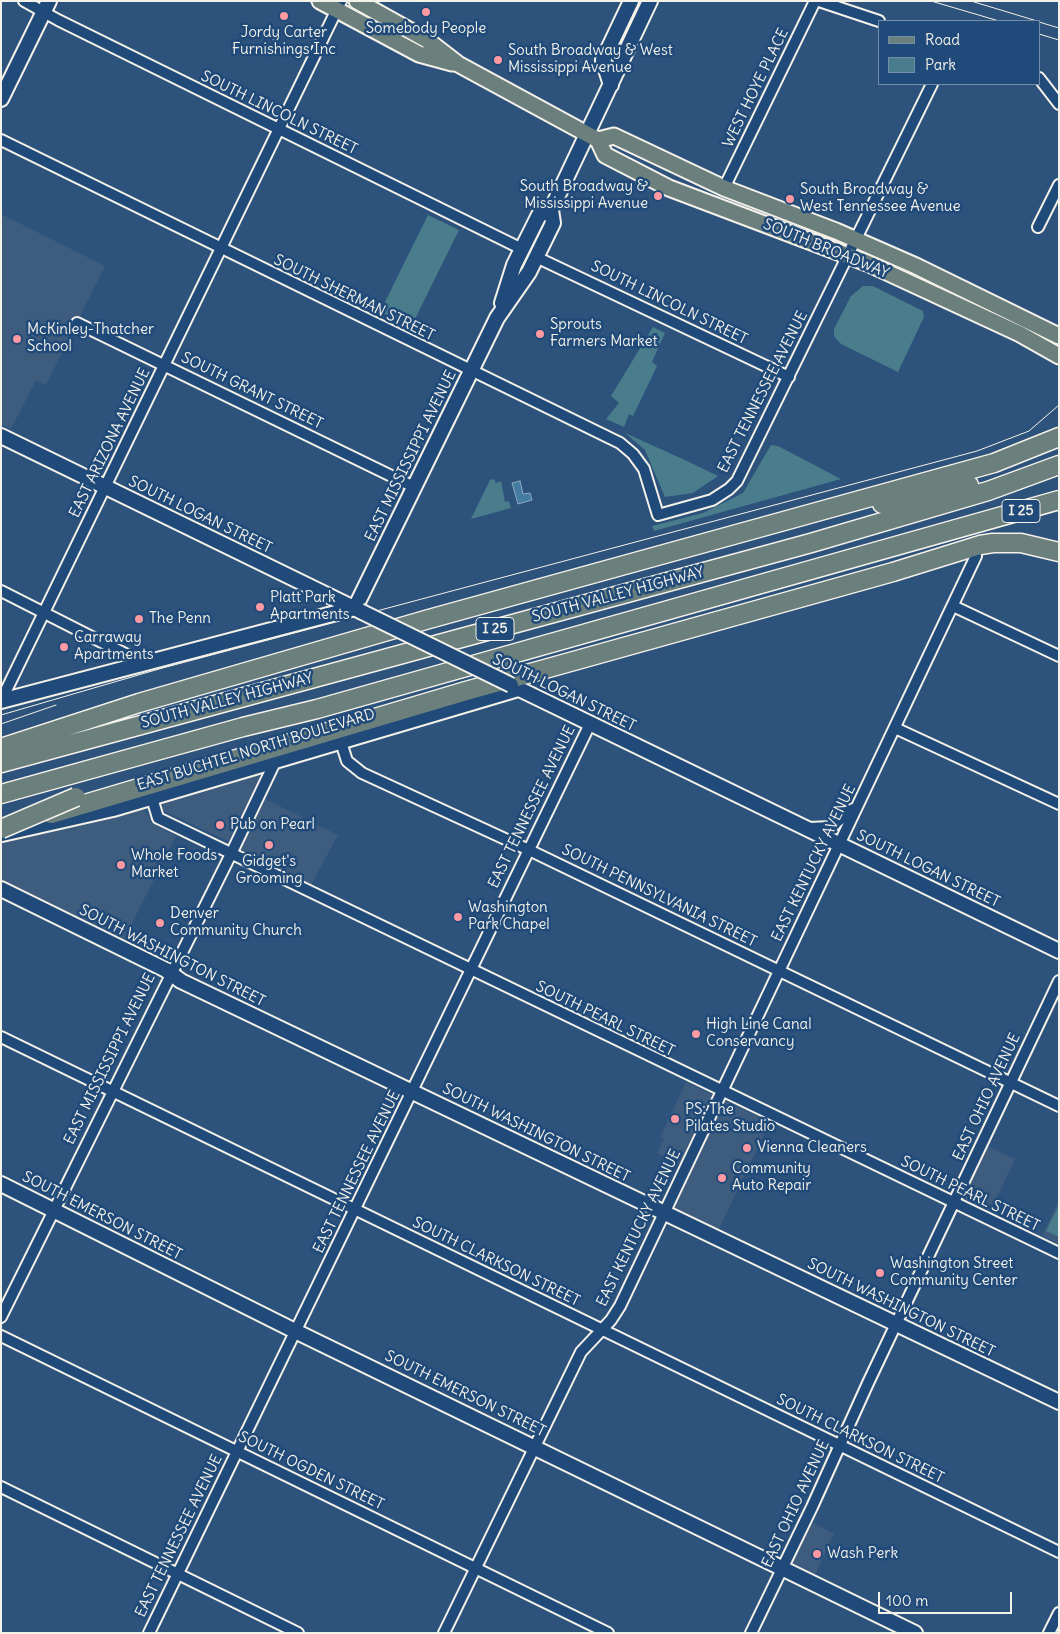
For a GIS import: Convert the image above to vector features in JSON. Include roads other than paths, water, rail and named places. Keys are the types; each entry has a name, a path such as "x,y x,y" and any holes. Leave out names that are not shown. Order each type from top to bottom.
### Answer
{"highway":[{"path":"1,748 139,704 429,619 994,463 1059,437"},
{"path":"722,538 926,496 1059,460"},
{"name":"SOUTH VALLEY HIGHWAY","path":"1,763 811,543 944,504 1059,465"},
{"name":"SOUTH VALLEY HIGHWAY","path":"1,794 243,727 317,709 537,645 847,561 1059,500"},
{"path":"1,824 79,806 466,691 884,574 980,545 1015,542 1046,547 1059,552"},
{"path":"1,735 229,667 429,619"},
{"path":"1,829 76,797 323,724 515,664 537,645"}],"main road":[{"name":"SOUTH BROADWAY","path":"320,1 339,5 419,54 458,64"},
{"name":"SOUTH BROADWAY","path":"357,1 426,40 458,64 592,137 606,155 669,188 848,256 1020,334 1059,356"},
{"name":"SOUTH BROADWAY","path":"592,137 614,136 724,188 856,240 924,270 1059,336"}],"street":[{"name":"SOUTH LINCOLN STREET","path":"24,1 46,7 279,130 522,250"},
{"path":"610,85 603,60 632,1"},
{"name":"EAST MISSISSIPPI AVENUE","path":"498,318 514,265 592,137 610,85 650,1"},
{"path":"817,1 878,21"},
{"name":"WEST HOYE PLACE","path":"724,188 817,1"},
{"name":"EAST ARIZONA AVENUE","path":"1,701 339,5"},
{"path":"1,98 46,7"},
{"path":"1040,79 1059,104"},
{"name":"EAST TENNESSEE AVENUE","path":"658,515 703,504 730,489 744,468 932,85"},
{"name":"SOUTH SHERMAN STREET","path":"1,140 471,371 612,438 638,460 648,478 658,515"},
{"path":"1038,227 1059,186"},
{"name":"EAST MISSISSIPPI AVENUE","path":"358,610 414,487 471,371 498,318 529,272 553,223 545,213"},
{"name":"SOUTH LINCOLN STREET","path":"536,257 789,377"},
{"name":"SOUTH GRANT STREET","path":"77,323 414,487"},
{"name":"SOUTH LOGAN STREET","path":"1,436 1059,951"},
{"name":"EAST KENTUCKY AVENUE","path":"444,1633 581,1352 602,1330 620,1306 860,804 976,556"},
{"path":"1,591 143,662"},
{"path":"953,606 1059,656"},
{"path":"1,701 143,662 358,610"},
{"name":"EAST BUCHTEL NORTH BOULEVARD","path":"1,834 85,817 152,798 341,742 515,687"},
{"name":"EAST TENNESSEE AVENUE","path":"149,1633 590,724"},
{"path":"895,728 1059,804"},
{"name":"SOUTH PENNSYLVANIA STREET","path":"341,742 347,761 355,769 529,850 1059,1106"},
{"name":"EAST MISSISSIPPI AVENUE","path":"1,1317 275,762"},
{"name":"SOUTH PEARL STREET","path":"152,798 158,818 1059,1253"},
{"path":"804,826 819,829 831,827 842,821 860,804"},
{"name":"SOUTH WASHINGTON STREET","path":"1,889 171,974 181,981 1059,1402"},
{"name":"EAST OHIO AVENUE","path":"751,1633 783,1569 896,1324 1059,981"},
{"name":"SOUTH CLARKSON STREET","path":"1,1037 1059,1552"},
{"name":"SOUTH EMERSON STREET","path":"1,1184 915,1633"},
{"name":"SOUTH OGDEN STREET","path":"1,1336 608,1633"},
{"path":"1,1487 298,1633"},
{"path":"1049,1633 1059,1613"}],"tram line":[{"path":"931,1 996,20"},
{"path":"971,1 1034,20"},
{"path":"1040,22 1059,28"},
{"path":"1040,34 1059,40"},
{"path":"1,715 159,669 977,451 1029,431 1059,405"},
{"path":"1,724 56,705"}],"place":[{"name":"Somebody People","path":"426,12"},
{"name":"Jordy Carter Furnishings Inc","path":"284,16"},
{"name":"South Broadway & West Mississippi Avenue","path":"498,60"},
{"name":"South Broadway & Mississippi Avenue","path":"658,196"},
{"name":"South Broadway & West Tennessee Avenue","path":"790,199"},
{"name":"Sprouts Farmers Market","path":"540,334"},
{"name":"McKinley-Thatcher School","path":"17,339"},
{"name":"Platt Park Apartments","path":"260,607"},
{"name":"The Penn","path":"139,619"},
{"name":"Carraway Apartments","path":"64,647"},
{"name":"Pub on Pearl","path":"220,825"},
{"name":"Gidget's Grooming","path":"269,845"},
{"name":"Whole Foods Market","path":"121,865"},
{"name":"Washington Park Chapel","path":"458,917"},
{"name":"Denver Community Church","path":"160,923"},
{"name":"High Line Canal Conservancy","path":"696,1034"},
{"name":"PS: The Pilates Studio","path":"675,1119"},
{"name":"Vienna Cleaners","path":"747,1148"},
{"name":"Community Auto Repair","path":"722,1178"},
{"name":"Washington Street Community Center","path":"880,1273"},
{"name":"Wash Perk","path":"817,1554"}]}
